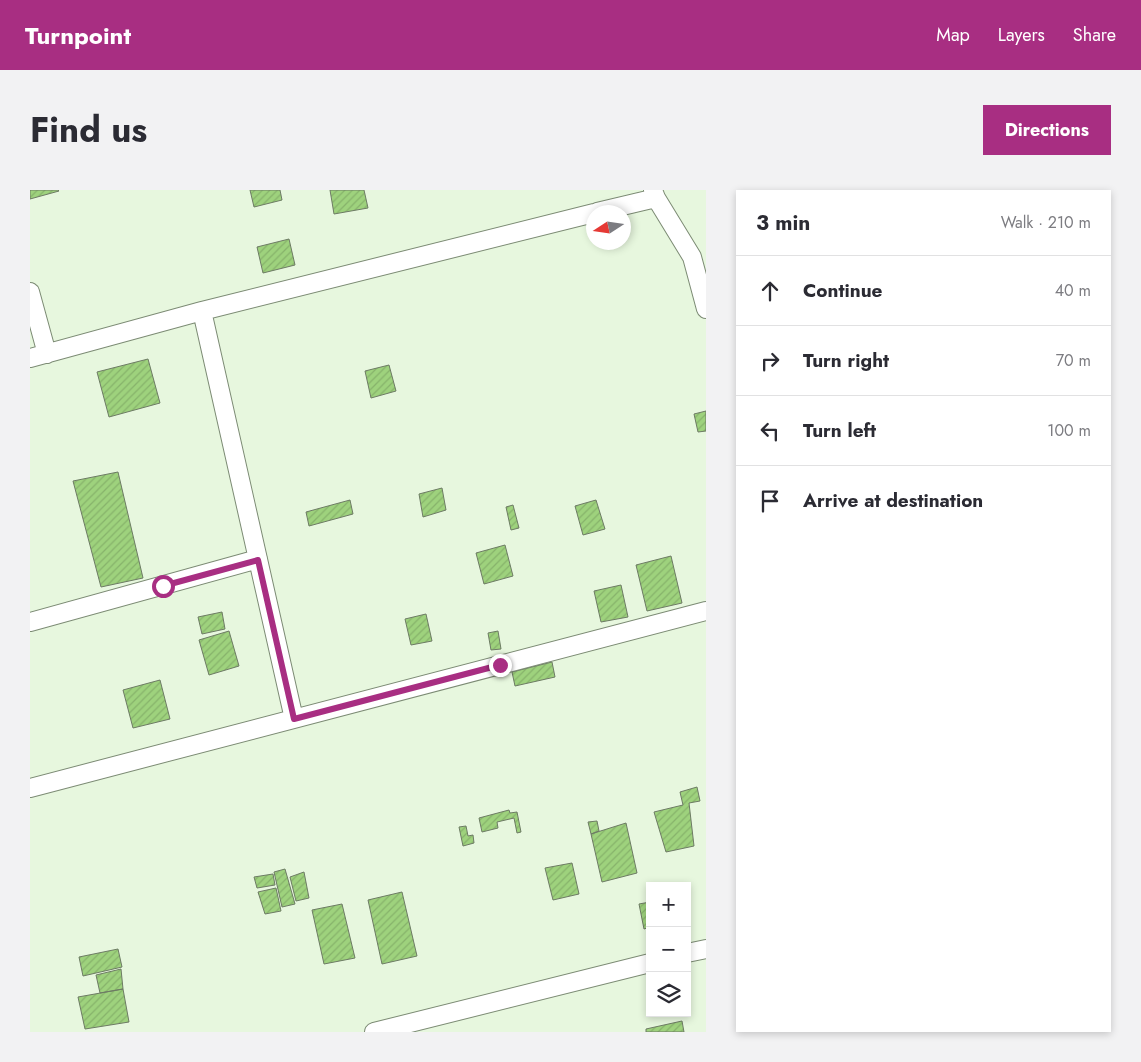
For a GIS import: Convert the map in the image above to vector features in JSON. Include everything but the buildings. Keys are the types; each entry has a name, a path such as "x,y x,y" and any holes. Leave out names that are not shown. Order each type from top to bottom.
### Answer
{"street":[{"path":"620,205 654,194 692,257 706,309"},
{"path":"30,292 38,356 202,311 586,215"},
{"path":"202,311 294,719"},
{"path":"30,622 258,560"},
{"path":"30,788 706,611"},
{"path":"691,952 706,948"},
{"path":"374,1032 646,964"}],"route":[{"path":"163,586 258,560 294,719 500,665"}]}
